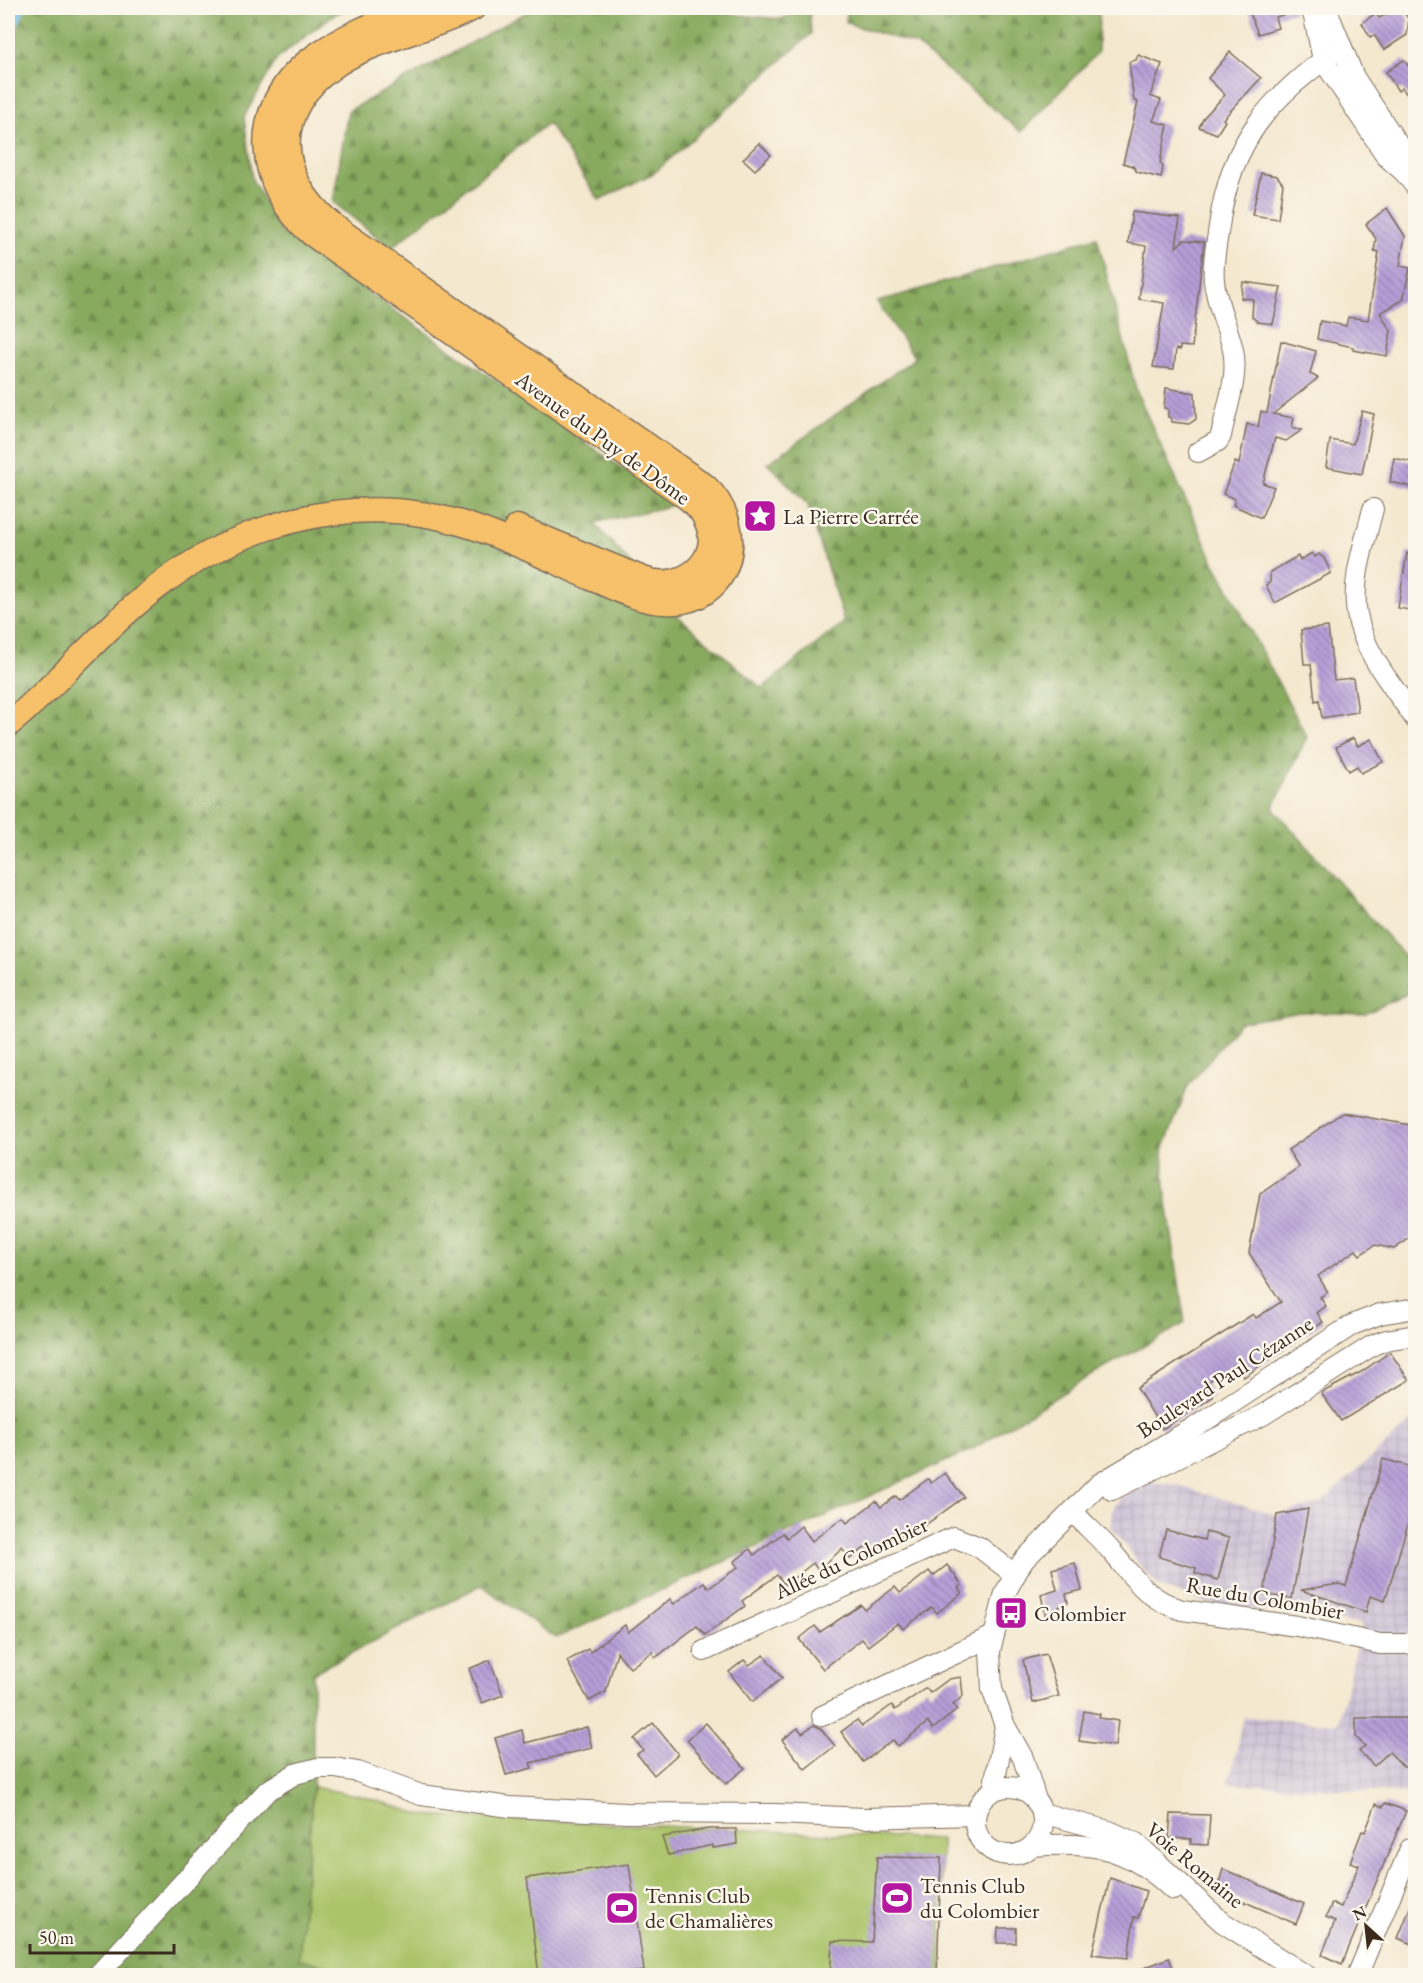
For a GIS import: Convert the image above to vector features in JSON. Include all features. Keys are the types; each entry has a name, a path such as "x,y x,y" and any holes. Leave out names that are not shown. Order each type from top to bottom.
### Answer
{"main road":[{"name":"Avenue du Puy de Dôme","path":"8,705 108,609 163,564 233,525 308,500 370,492 444,502 486,514 656,583 672,583 684,579 730,552 730,528 724,509 711,493 436,310 302,225 275,190 267,161 267,137 275,106 299,69 345,37 417,8"},
{"path":"436,310 315,211 292,175 287,154 287,140 300,103 311,88 338,63 469,10"},
{"path":"8,725 30,707 136,604 175,574 248,535 314,515 370,509 403,510 449,519 482,530 629,595 658,602 676,602 693,597 714,583 715,562"}],"street":[{"path":"1312,8 1323,60 1387,157 1404,172 1416,188"},
{"path":"1326,8 1340,48 1370,104 1416,172"},
{"path":"1198,452 1218,441 1221,435 1234,371 1233,352 1214,278 1221,213 1228,180 1244,140 1262,117 1287,89 1340,48"},
{"path":"1373,509 1359,568 1356,612 1367,646 1416,720"},
{"name":"Boulevard Paul Cézanne","path":"1040,1808 1023,1758 1005,1726 992,1689 990,1651 1005,1593 1014,1574 1031,1550 1073,1512 1099,1484 1206,1420 1339,1332 1380,1314 1416,1308"},
{"name":"Boulevard Paul Cézanne","path":"1073,1512 1121,1484 1263,1415 1373,1345 1386,1340 1416,1335"},
{"name":"Rue du Colombier","path":"1073,1512 1111,1551 1138,1586 1164,1604 1182,1610 1297,1626 1380,1644 1416,1644"},
{"name":"Allée du Colombier","path":"704,1651 954,1537 978,1547 1014,1574"},
{"path":"822,1716 993,1636"},
{"name":"Boulevard Paul Cézanne","path":"993,1791 1005,1726"},
{"path":"97,1976 267,1791 295,1774 318,1768 358,1772 421,1795 510,1807 626,1813 920,1818 976,1825"},
{"path":"1017,1788 1030,1794 1040,1808 1043,1823 1040,1835 1033,1846 1022,1853 1007,1856 993,1852 983,1844 976,1825 984,1798 993,1791 1017,1788"},
{"name":"Voie Romaine","path":"1040,1808 1109,1831 1136,1843 1222,1922 1307,1976"},
{"name":"Voie Romaine","path":"1033,1846 1099,1845 1124,1856 1163,1881 1214,1932 1286,1976"},
{"path":"1358,1976 1410,1849"}],"shaded area":[{"path":"1415,1418 1415,1794 1229,1783 1244,1717 1338,1724 1362,1624 1206,1603 1159,1586 1144,1571 1111,1527 1112,1511 1121,1497 1149,1482 1176,1485 1277,1515 1321,1503"}],"green space":[{"path":"8,8 350,8 333,15 277,59 244,117 252,179 281,232 675,505 594,523 679,617 762,688 844,622 808,505 768,463 915,358 877,302 1097,237 1137,393 1212,558 1307,737 1273,808 1415,968 1415,990 1365,1014 1300,1012 1239,1023 1188,1086 1163,1150 1165,1189 1185,1323 1082,1381 971,1450 556,1638 481,1585 313,1673 313,1787 299,1959 365,1975 8,1976"},
{"path":"534,8 670,8 781,19 809,8 811,34 654,173 599,200 548,123 391,248 333,202 348,111"},
{"path":"847,8 1099,8 1098,52 1021,132 917,45 846,23"},
{"name":"Tennis Club de Chamalières","path":"313,1787 362,1796 423,1815 941,1839 941,1975 365,1976 299,1959"}],"building":[{"path":"1248,8 1294,8 1294,12 1275,17 1278,28 1258,34"},
{"path":"1400,8 1409,19 1407,35 1384,50 1374,35 1370,37 1362,23 1376,13 1379,18"},
{"path":"1230,52 1261,78 1223,119 1225,121 1217,134 1199,127 1204,117 1225,95 1208,78"},
{"path":"1138,55 1162,64 1150,96 1161,100 1153,121 1168,125 1160,162 1163,167 1161,178 1137,172 1133,166 1123,163 1138,102 1134,101 1129,62 1136,60"},
{"path":"1404,60 1410,68 1416,64 1416,106 1402,88 1398,91 1386,72"},
{"path":"759,143 771,155 755,170 743,159"},
{"path":"1261,173 1277,176 1283,184 1278,219 1252,215"},
{"path":"1387,208 1405,236 1400,266 1410,268 1403,300 1380,313 1391,331 1387,356 1353,350 1353,347 1317,339 1320,321 1346,326 1348,317 1368,320 1379,252 1374,251 1376,239 1366,224"},
{"path":"1132,212 1180,218 1176,247 1184,240 1204,242 1192,347 1180,346 1180,350 1176,349 1174,369 1153,367 1164,303 1139,299 1146,246 1128,243"},
{"path":"1243,282 1281,287 1273,324 1258,322 1252,317 1253,299 1241,298"},
{"path":"1281,341 1316,351 1310,374 1318,378 1273,414 1294,418 1292,427 1302,430 1286,441 1275,438 1263,483 1274,487 1261,518 1233,505 1235,499 1223,494 1235,462 1239,464 1247,424 1258,427 1261,411 1267,413"},
{"path":"1166,388 1195,393 1196,419 1189,424 1172,422 1168,417 1168,409 1164,408"},
{"path":"1362,411 1374,414 1362,474 1326,467 1330,440 1353,444"},
{"path":"1394,458 1416,463 1416,488 1390,482"},
{"path":"1312,553 1315,557 1319,554 1324,558 1331,573 1275,603 1266,585 1270,582 1270,572 1298,556 1300,560"},
{"path":"1407,553 1416,553 1416,611 1398,608"},
{"path":"1328,627 1334,680 1353,678 1358,712 1322,718 1319,700 1315,701 1311,664 1304,664 1301,630"},
{"path":"1353,738 1358,746 1371,739 1383,762 1361,773 1357,766 1349,771 1336,747"},
{"path":"1342,1113 1416,1126 1416,1234 1394,1249 1375,1245 1360,1255 1356,1250 1318,1276 1328,1292 1320,1297 1326,1306 1317,1313 1323,1322 1244,1377 1235,1364 1205,1384 1213,1397 1162,1429 1137,1388 1253,1314 1256,1318 1281,1302 1249,1253 1260,1194 1299,1167 1288,1150"},
{"path":"1390,1352 1409,1380 1341,1421 1321,1393 1361,1372"},
{"path":"1383,1459 1416,1468 1416,1496 1385,1601 1370,1596 1366,1612 1301,1590 1339,1584 1346,1586"},
{"path":"945,1473 964,1497 910,1536 907,1531 878,1553 870,1544 850,1559 842,1549 818,1570 813,1563 785,1585 777,1575 742,1601 745,1606 705,1635 697,1626 655,1658 652,1652 630,1668 617,1652 606,1692 589,1701 567,1661 588,1649 590,1652 625,1625 628,1632 670,1599 674,1604 704,1582 709,1588 738,1567 734,1562 750,1549 754,1555 783,1533 787,1538 801,1526 812,1541 843,1518 847,1523 876,1501 881,1507 896,1496 899,1500 928,1479 931,1483"},
{"path":"1308,1509 1292,1599 1264,1594 1277,1515"},
{"path":"1166,1530 1204,1540 1206,1532 1229,1538 1218,1580 1195,1573 1196,1568 1159,1557"},
{"path":"1075,1563 1082,1590 1066,1594 1068,1603 1059,1607 1061,1614 1046,1618 1041,1595 1057,1590 1052,1569"},
{"path":"947,1565 962,1585 958,1588 962,1593 937,1613 932,1607 903,1629 898,1623 868,1646 862,1639 823,1669 799,1639 815,1626 820,1632 861,1605 865,1610 895,1587 900,1593 929,1571 933,1576"},
{"path":"1046,1654 1059,1696 1033,1703 1023,1660"},
{"path":"764,1655 782,1678 752,1702 729,1672 744,1660 749,1665"},
{"path":"490,1660 503,1695 482,1703 469,1669"},
{"path":"961,1677 963,1696 953,1705 957,1710 933,1729 928,1722 898,1746 893,1740 863,1762 841,1732 857,1720 862,1726 892,1705 895,1710 926,1688 930,1693 949,1679"},
{"path":"1084,1711 1100,1714 1099,1718 1118,1721 1115,1746 1079,1741"},
{"path":"1356,1718 1416,1718 1416,1767 1404,1767 1389,1752 1374,1766 1359,1751 1365,1746 1356,1737"},
{"path":"653,1723 678,1754 654,1775 637,1754 643,1750 634,1739"},
{"path":"706,1723 745,1768 726,1784 687,1740"},
{"path":"814,1725 820,1728 835,1746 805,1769 782,1740 798,1728 802,1733"},
{"path":"587,1727 592,1748 530,1763 532,1768 506,1775 495,1738 522,1730 525,1743"},
{"path":"1385,1803 1406,1811 1342,1964 1322,1955 1335,1921 1326,1917 1332,1903 1341,1907 1359,1865 1350,1862 1362,1831 1365,1832 1376,1804 1383,1807"},
{"path":"1171,1814 1210,1815 1208,1845 1191,1844 1191,1839 1169,1838"},
{"path":"708,1829 736,1829 737,1844 713,1848 713,1845 668,1855 662,1837"},
{"path":"877,1857 941,1858 937,1976 830,1976 832,1941 872,1942"},
{"path":"629,1864 644,1971 628,1973 629,1976 539,1976 527,1878"},
{"path":"1223,1869 1304,1904 1296,1924 1217,1890"},
{"path":"1110,1878 1146,1891 1138,1918 1134,1917 1128,1958 1092,1954"},
{"path":"1416,1896 1416,1946 1398,1938"},
{"path":"998,1928 1016,1928 1016,1943 997,1943"},
{"path":"1169,1958 1176,1976 1126,1976 1126,1975"}],"waterway":[{"path":"8,39 23,8"}],"place":[{"name":"La Pierre Carrée","path":"760,516"},
{"name":"Colombier","path":"1011,1613"},
{"name":"Tennis Club du Colombier","path":"897,1898"},
{"name":"Tennis Club de Chamalières","path":"622,1908"}]}
